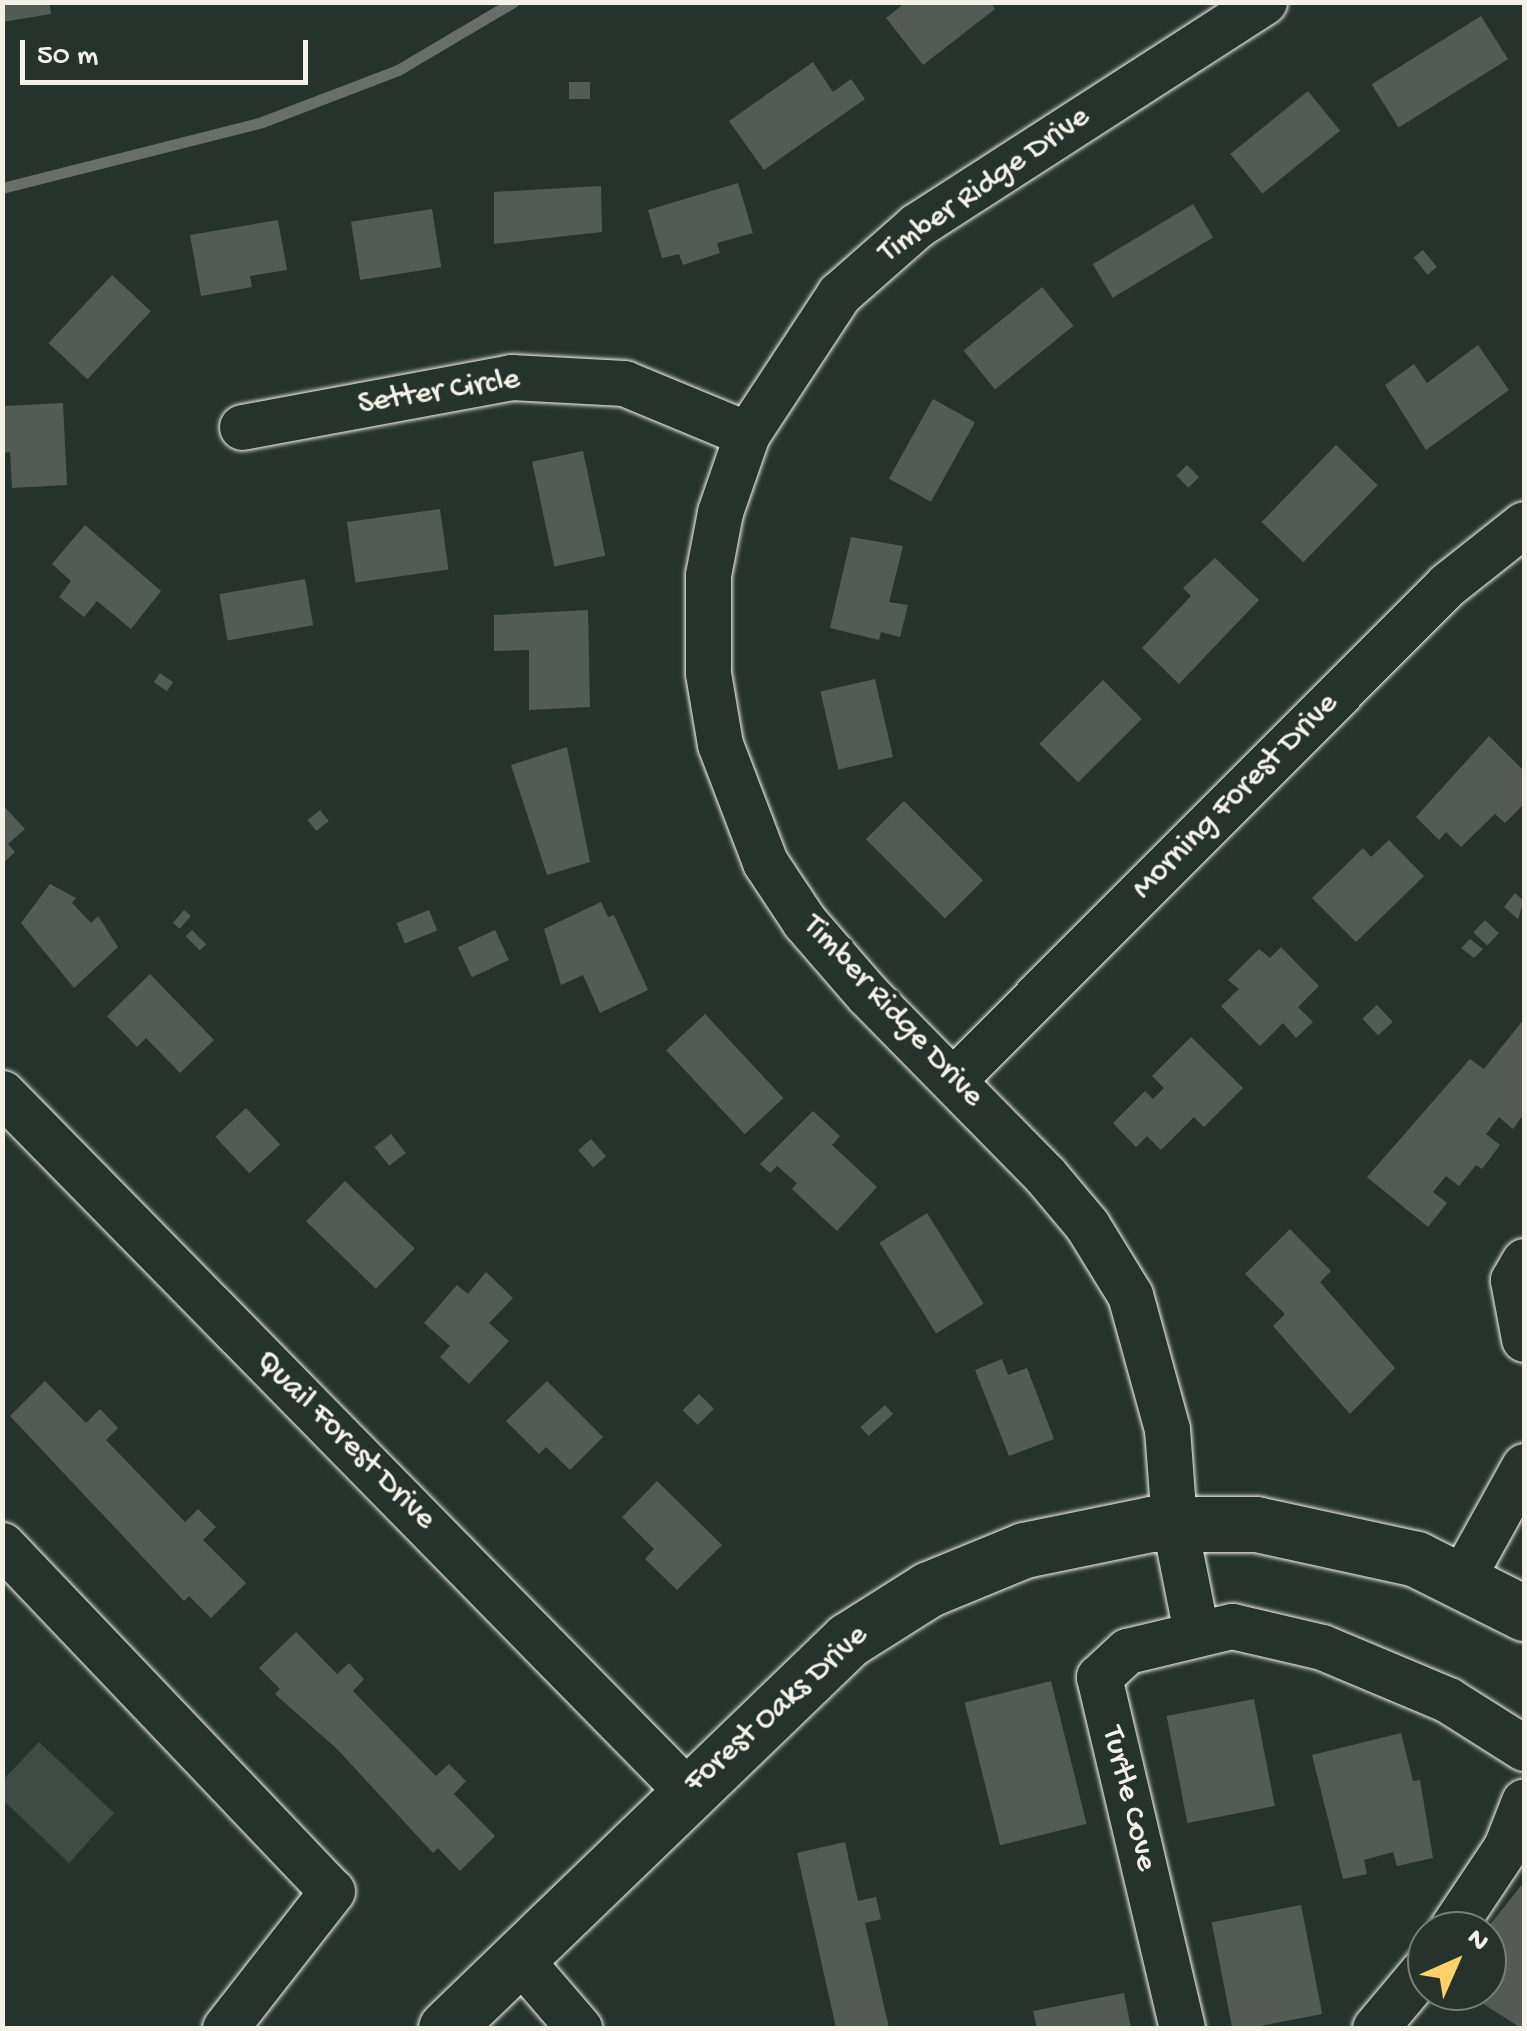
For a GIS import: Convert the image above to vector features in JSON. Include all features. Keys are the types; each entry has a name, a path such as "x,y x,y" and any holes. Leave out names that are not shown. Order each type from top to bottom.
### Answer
{"street":[{"name":"Timber Ridge Drive","path":"1174,1522 1167,1430 1130,1295 1087,1225 804,921 764,862 735,792 708,673 708,575 720,512 747,434 839,294 890,246 1264,2"},
{"name":"Setter Circle","path":"242,427 511,377 624,383 747,434"},
{"name":"Morning Forest Drive","path":"954,1079 1447,585 1524,524"},
{"name":"Quail Forest Drive","path":"2,1093 687,1791"},
{"path":"1524,1261 1513,1280 1524,1339"},
{"path":"1462,1578 1524,1466"},
{"name":"Forest Oaks Drive","path":"446,2028 687,1791 848,1640 929,1589 1024,1550 1174,1522 1307,1530 1366,1542 1462,1578 1524,1613"},
{"path":"1174,1522 1196,1632"},
{"path":"2,1545 332,1891 233,2025"},
{"name":"Turtle Cove","path":"1182,2028 1100,1677 1126,1651 1232,1626 1322,1647 1448,1700 1524,1748"},
{"path":"1463,1911 1506,1847 1524,1801"},
{"path":"518,1957 579,2028"},
{"path":"1375,2028 1407,1990"}],"shaded area":[{"path":"39,1742 114,1813 69,1863 3,1800 3,1780"}],"building":[{"path":"2,2 49,2 51,14 2,22"},
{"path":"906,2 990,2 995,9 923,65 886,18"},
{"path":"1481,16 1508,59 1399,128 1372,84"},
{"path":"813,62 833,92 851,79 865,99 764,170 729,121"},
{"path":"569,82 590,82 590,99 569,99"},
{"path":"1308,91 1340,131 1262,194 1230,154"},
{"path":"738,183 753,233 717,243 720,253 683,265 679,254 662,258 648,210"},
{"path":"601,186 602,232 494,244 494,192"},
{"path":"1193,204 1213,237 1113,298 1093,264"},
{"path":"432,209 441,267 360,280 351,222"},
{"path":"278,220 287,270 250,276 252,287 201,296 190,235"},
{"path":"1423,250 1437,267 1428,275 1414,258"},
{"path":"112,275 151,311 87,379 49,343"},
{"path":"1042,287 1073,326 995,389 964,351"},
{"path":"1478,345 1509,390 1426,450 1385,385 1414,364 1427,383"},
{"path":"933,399 975,422 931,502 889,479"},
{"path":"63,403 67,485 12,488 10,452 2,453 5,406"},
{"path":"1336,445 1378,485 1303,562 1262,522"},
{"path":"583,451 605,556 554,566 532,462"},
{"path":"1187,465 1199,477 1188,488 1176,476"},
{"path":"440,509 448,569 355,582 347,522"},
{"path":"85,525 161,591 131,629 97,601 84,617 59,597 71,581 52,564"},
{"path":"851,537 903,546 889,602 908,605 900,637 881,632 879,640 830,628"},
{"path":"1215,558 1259,600 1179,684 1142,648 1191,596 1183,588"},
{"path":"305,579 313,625 227,640 219,594"},
{"path":"588,610 590,707 529,710 529,650 494,651 494,615"},
{"path":"160,673 173,682 167,691 154,682"},
{"path":"875,679 893,757 838,770 820,692"},
{"path":"1103,680 1142,719 1078,783 1039,744"},
{"path":"1489,736 1524,771 1524,804 1505,823 1495,814 1461,847 1446,832 1439,840 1416,817"},
{"path":"567,747 590,862 547,875 511,765"},
{"path":"904,801 983,880 945,918 866,839"},
{"path":"2,804 25,829 8,844 15,852 2,864"},
{"path":"320,810 329,821 316,831 308,820"},
{"path":"1389,840 1424,876 1356,942 1312,898 1363,848 1371,857"},
{"path":"50,884 76,898 72,903 91,923 98,916 118,947 74,988 21,923"},
{"path":"1515,893 1524,901 1518,919 1504,907"},
{"path":"601,902 608,917 614,915 648,990 600,1013 583,975 561,985 544,929"},
{"path":"184,910 191,916 180,929 173,923"},
{"path":"429,910 437,930 405,944 397,923"},
{"path":"1485,920 1499,933 1487,945 1473,932"},
{"path":"192,930 206,944 200,951 186,936"},
{"path":"495,930 509,960 472,977 458,947"},
{"path":"1470,939 1483,949 1474,958 1461,948"},
{"path":"1281,947 1319,986 1298,1007 1313,1022 1296,1038 1283,1023 1260,1046 1221,1006 1239,989 1228,980 1259,949 1270,958"},
{"path":"150,974 214,1040 180,1073 146,1038 137,1047 107,1016"},
{"path":"1377,1005 1393,1022 1378,1035 1362,1019"},
{"path":"705,1014 783,1098 745,1134 666,1050"},
{"path":"1524,1019 1524,1114 1513,1129 1499,1117 1486,1134 1500,1145 1482,1169 1476,1165 1459,1186 1446,1176 1433,1192 1447,1203 1428,1227 1367,1177 1470,1059 1484,1069"},
{"path":"1191,1037 1243,1088 1204,1127 1194,1117 1161,1150 1147,1136 1136,1147 1113,1123 1145,1091 1153,1099 1164,1088 1152,1076"},
{"path":"246,1108 280,1145 249,1173 215,1137"},
{"path":"813,1111 840,1136 832,1145 877,1187 837,1231 792,1189 797,1183 777,1166 770,1173 760,1164"},
{"path":"391,1134 406,1153 389,1166 374,1147"},
{"path":"591,1139 606,1156 593,1168 578,1150"},
{"path":"345,1181 415,1248 376,1289 306,1221"},
{"path":"927,1213 984,1304 936,1333 880,1243"},
{"path":"1290,1229 1331,1271 1320,1282 1395,1368 1350,1414 1273,1326 1285,1314 1245,1274"},
{"path":"486,1272 513,1298 489,1323 509,1341 469,1384 440,1357 450,1346 424,1323 457,1285 468,1294"},
{"path":"1002,1359 1008,1375 1027,1368 1054,1439 1009,1456 975,1370"},
{"path":"45,1381 86,1423 100,1409 118,1428 106,1440 185,1522 198,1509 216,1527 203,1540 246,1583 211,1618 189,1596 184,1601 10,1416"},
{"path":"547,1381 603,1437 570,1470 546,1447 539,1454 506,1421"},
{"path":"699,1394 714,1409 698,1425 683,1410"},
{"path":"885,1405 893,1414 869,1436 860,1427"},
{"path":"657,1481 722,1545 677,1590 645,1559 654,1549 622,1517"},
{"path":"296,1632 337,1674 349,1663 364,1679 353,1691 436,1776 449,1764 466,1781 454,1794 495,1836 460,1871 438,1848 433,1853 337,1749 275,1694 280,1689 259,1668"},
{"path":"1051,1681 1087,1824 1000,1845 965,1703"},
{"path":"1254,1699 1275,1806 1187,1823 1167,1716"},
{"path":"1401,1733 1413,1781 1420,1780 1433,1858 1397,1866 1393,1852 1364,1860 1367,1874 1343,1879 1312,1755"},
{"path":"845,1842 858,1901 876,1897 881,1919 865,1923 889,2028 836,2028 797,1853"},
{"path":"1524,1882 1524,2028 1494,2011 1507,2011 1507,1911 1501,1911"},
{"path":"1301,1905 1322,2014 1232,2028 1212,1922"},
{"path":"1124,1993 1131,2028 1037,2028 1033,2011"}],"waterway":[{"path":"2,188 262,122 398,70 513,2"}]}
